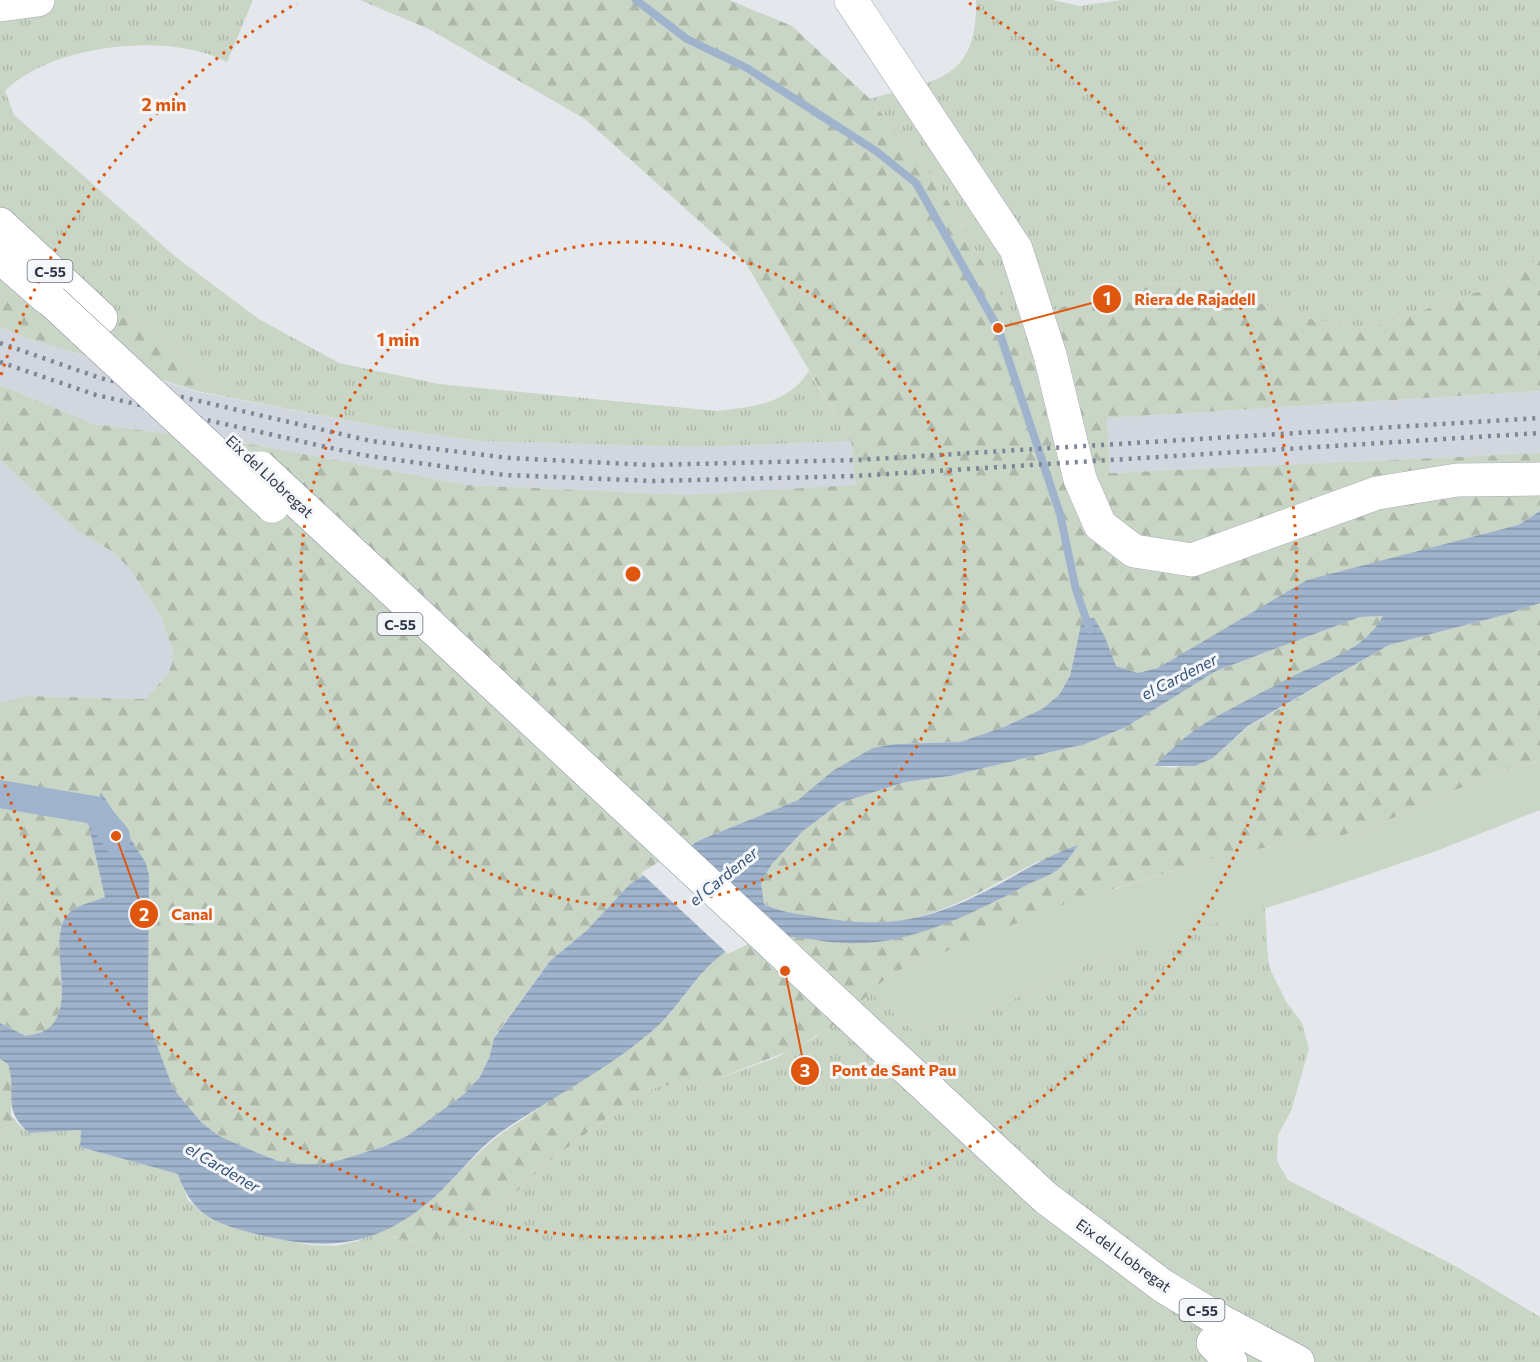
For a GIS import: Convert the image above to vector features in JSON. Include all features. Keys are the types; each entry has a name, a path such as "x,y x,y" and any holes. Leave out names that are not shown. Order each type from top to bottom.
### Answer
{"main road":[{"path":"0,5 38,0"},
{"path":"851,0 1016,249 1050,355 1080,479 1100,525 1134,551 1192,560 1377,493 1457,480 1540,479"},
{"name":"Eix del Llobregat","path":"0,224 304,508 534,736"},
{"name":"Eix del Llobregat","path":"0,256 52,301 272,506 534,736"},
{"name":"C-55","path":"534,736 1040,1205"},
{"name":"Eix del Llobregat","path":"1040,1205 1110,1276 1222,1352 1250,1362"},
{"name":"Eix del Llobregat","path":"1040,1205 1163,1286 1221,1321 1298,1362"}],"shaded area":[{"path":"0,327 197,392 388,428 479,441 696,447 851,441 856,486 687,495 467,485 256,445 94,424 0,385"},
{"path":"1540,391 1540,453 1110,473 1107,418"},
{"path":"0,460 75,529 113,552 130,569 162,619 173,652 172,663 168,674 145,699 26,696 0,703"}],"green space":[{"path":"0,0 253,0 227,62 203,52 175,47 144,45 112,47 80,53 51,62 25,75 5,91 14,115 177,258 259,319 339,363 439,384 717,411 769,402 791,391 809,371 851,441 696,447 479,441 388,428 227,397 149,325 72,302 8,293 0,286"},
{"path":"360,0 729,0 792,26 870,99 938,183 1008,308 1013,324 1108,292 1127,287 1162,283 1215,290 1318,321 1371,328 1507,282 1540,258 1540,391 1107,418 1110,473 1540,453 1540,511 1518,525 1237,623 1159,668 1138,673 1116,666 1105,637 1079,634 1070,676 1059,695 1042,709 1004,727 960,742 895,744 816,786 798,800 700,840 630,884 586,931 550,961 494,1037 489,1058 480,1077 463,1095 407,1136 385,1146 323,1164 278,1161 258,1153 219,1136 201,1122 173,1088 148,1021 149,874 146,863 101,792 89,827 106,897 71,911 63,922 60,937 62,990 55,1021 44,1031 26,1036 0,1023 0,703 26,696 145,699 168,674 173,652 162,619 130,569 113,552 75,529 0,460 0,385 94,424 256,445 467,485 687,495 856,485 851,441 745,262 585,119 429,29"},
{"path":"976,0 1052,0 1080,6 1121,0 1540,0 1540,258 1507,282 1371,328 1318,321 1215,290 1162,283 1127,287 1108,292 1013,324 1008,308 938,183 870,99 932,81 948,73 960,62 969,47 975,27"},
{"path":"0,286 8,293 72,302 149,325 227,397 197,391 28,338 0,327"},
{"path":"1540,603 1540,760 1494,773 1362,832 1228,854 1113,889 912,965 893,973 835,1024 794,1049 708,1082 661,1086 640,1093 548,1162 514,1194 456,1231 435,1239 414,1242 378,1232 426,1204 477,1154 507,1129 668,1016 712,961 735,945 775,934 842,943 916,933 998,900 1060,868 1039,861 960,902 910,919 854,922 784,911 763,903 761,882 772,864 803,831 840,803 905,782 950,776 1085,744 1126,727 1216,671 1360,617 1384,616 1372,634 1354,649 1294,676 1208,722 1155,766 1174,768 1213,758 1248,727 1389,645 1508,614"},
{"path":"1540,760 1540,810 1439,850 1320,891 1087,964 974,1018 911,1029 870,991 893,973 1062,905 1228,854 1362,832 1494,773"},
{"path":"1265,907 1268,959 1271,971 1287,1003 1302,1023 1309,1049 1291,1111 1278,1135 1277,1161 1288,1180 1459,1268 1540,1317 1540,1362 0,1362 0,1129 19,1125 29,1133 81,1130 80,1147 178,1174 188,1200 203,1213 241,1230 310,1245 335,1246 358,1241 378,1232 413,1242 456,1231 514,1194 548,1162 640,1093 661,1086 708,1082 775,1058 814,1038 854,1008 870,991 911,1029 974,1018 1087,964"},
{"path":"0,1059 8,1064 12,1077 11,1115 19,1125 0,1129"}],"water":[{"name":"el Cardener","path":"1540,511 1540,603 1508,614 1389,645 1248,726 1213,758 1195,766 1154,766 1186,737 1207,722 1355,646 1366,638 1383,616 1360,617 1216,671 1126,727 1085,744 950,776 905,782 840,803 803,831 772,864 761,882 764,904 793,913 835,920 898,921 938,912 958,904 1053,855 1078,845 1062,866 1051,874 963,916 916,934 867,943 843,943 774,936 760,937 733,947 710,965 663,1021 635,1045 501,1132 418,1211 374,1235 329,1244 305,1243 279,1239 226,1225 197,1207 183,1187 178,1174 80,1147 81,1130 29,1133 20,1124 12,1108 11,1075 8,1064 0,1059 0,1023 26,1036 44,1031 55,1021 62,990 60,937 63,922 71,911 105,897 89,827 101,792 146,863 149,875 148,1021 173,1088 201,1122 219,1136 278,1161 323,1164 385,1146 407,1136 463,1095 480,1077 489,1058 494,1038 550,961 586,931 630,884 700,840 798,800 834,770 873,748 895,744 960,742 1004,727 1042,709 1059,695 1070,676 1082,620 1094,618 1105,637 1116,666 1138,673 1158,668 1307,580 1518,525"}],"pier":[{"path":"687,845 756,940 728,954 641,873"}],"waterway":[{"path":"636,0 687,39 747,68 876,151 916,183 998,328 1060,514 1076,590 1090,630"},
{"path":"0,794 94,810 116,836 116,840"}],"railway":[{"path":"0,343 100,378 371,441 509,458 650,465 857,460 1540,418"},
{"path":"0,362 96,395 362,455 505,475 654,481 856,476 1540,433"}],"place":[{"name":"Riera de Rajadell","path":"998,328"},
{"name":"Canal","path":"116,836"},
{"name":"Pont de Sant Pau","path":"785,971"}]}
